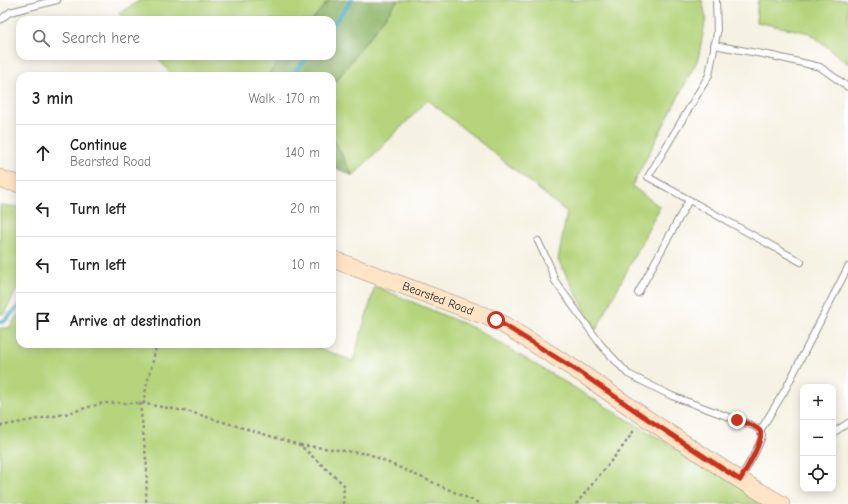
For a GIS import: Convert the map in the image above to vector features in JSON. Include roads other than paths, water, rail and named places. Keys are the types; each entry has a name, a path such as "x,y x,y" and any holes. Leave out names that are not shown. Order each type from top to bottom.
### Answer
{"street":[{"path":"0,178 16,183"},
{"name":"Bearsted Road","path":"336,260 496,320 581,373 740,480 782,504"}],"lane":[{"path":"0,20 10,12 57,0"},
{"path":"716,0 716,33 709,75 648,178 801,262"},
{"path":"714,45 773,56 820,67 848,87"},
{"path":"638,293 689,200"},
{"path":"538,241 555,281 601,345 628,374 672,396 756,428 760,431 762,435 759,443 740,480"},
{"path":"760,431 785,390 848,267"},
{"path":"836,431 848,423"}],"waterway":[{"path":"336,21 352,0"},
{"path":"294,72 305,60"},
{"path":"0,322 4,321 16,309"}]}
